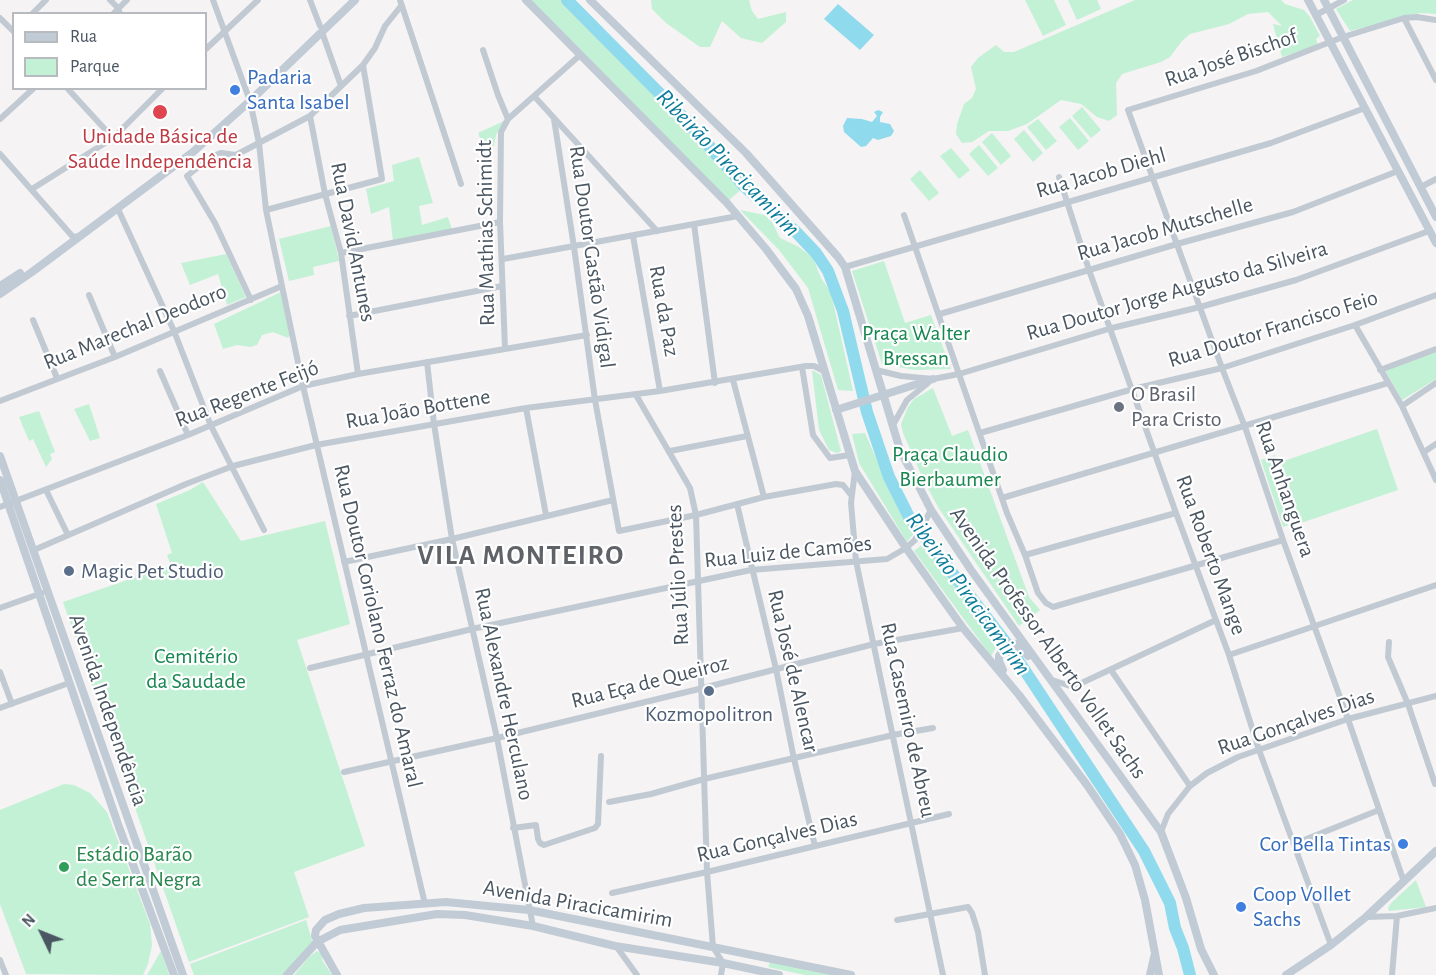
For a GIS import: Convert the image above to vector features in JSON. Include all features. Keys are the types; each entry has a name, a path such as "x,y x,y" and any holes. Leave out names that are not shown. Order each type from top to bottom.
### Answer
{"main road":[{"path":"321,29 346,0"},
{"path":"0,294 86,233 193,152 321,29 355,0"},
{"path":"526,0 738,216 796,289 808,316 855,471 963,628 1019,695 1087,785 1120,834 1135,865 1156,948 1159,975"},
{"name":"Avenida Professor Alberto Vollet Sachs","path":"590,0 746,153 824,238 845,267 900,450 929,514 1161,832 1201,949 1214,975"},
{"path":"1308,0 1436,243"},
{"path":"1326,4 1436,217"},
{"path":"0,286 188,150 249,99"},
{"path":"836,410 933,379"},
{"name":"Avenida Independência","path":"0,456 8,504 33,550 69,683 174,975"},
{"name":"Avenida Independência","path":"0,480 115,781 183,975"},
{"path":"1019,695 1000,665 999,656 1005,645 1016,644 1040,672 1051,680"},
{"path":"69,683 79,692 108,771 115,781"},
{"path":"1286,975 1331,945 1366,917 1436,851"},
{"path":"437,914 446,902"},
{"name":"Avenida Piracicamirim","path":"317,942 316,930 321,922 330,917 364,908 446,902 529,910 851,975"},
{"path":"383,924 425,904"},
{"name":"Avenida Piracicamirim","path":"287,975 317,942 340,930 437,914 465,915 533,926 615,946 723,963 779,975"},
{"path":"615,946 623,933 630,930"},
{"path":"317,942 337,975"},
{"path":"1150,975 1156,948"},
{"path":"761,971 767,964 765,957"}],"street":[{"path":"34,12 46,0"},
{"path":"110,0 119,11 127,0"},
{"name":"Rua Doutor Coriolano Ferraz do Amaral","path":"213,0 249,99 259,143 266,210 303,387 425,904"},
{"path":"207,48 258,0"},
{"path":"310,0 341,86"},
{"path":"1316,15 1326,4 1344,0"},
{"path":"251,300 214,222 187,176 211,157 221,153 236,155 310,116 363,65 401,3"},
{"path":"401,3 461,184"},
{"path":"1436,20 1417,17 1404,18 1436,80"},
{"path":"0,18 12,31"},
{"name":"Rua José Bischof","path":"1128,110 1256,71 1343,37 1404,18"},
{"path":"483,50 508,119 579,56"},
{"path":"266,210 382,179 363,65"},
{"path":"0,119 32,90"},
{"path":"69,90 113,138"},
{"path":"151,90 153,98"},
{"path":"32,189 113,138 161,90"},
{"path":"534,96 657,231"},
{"name":"Rua Jacob Diehl","path":"845,267 1270,143 1365,108"},
{"name":"Rua Anhanguera","path":"1128,110 1245,427 1404,882"},
{"name":"Rua David Antunes","path":"310,116 325,194 341,253 358,374"},
{"name":"Rua Mathias Schimidt","path":"505,348 499,148 501,132 508,119"},
{"name":"Rua Doutor Gastão Vidigal","path":"554,119 595,400 619,531 696,515"},
{"path":"0,154 72,236 76,238 86,233"},
{"name":"Rua Jacob Mutschelle","path":"939,314 1177,243 1293,212 1398,171"},
{"name":"Rua Roberto Mange","path":"1059,177 1089,270 1112,328 1176,513 1229,655 1259,750 1331,945"},
{"path":"1420,187 1436,179"},
{"path":"118,208 174,331 211,426 264,530"},
{"path":"904,215 1002,498 1038,593 1046,603 1053,607 1283,540"},
{"path":"502,259 738,216"},
{"path":"341,253 500,222"},
{"path":"694,225 715,383"},
{"name":"Rua Doutor Jorge Augusto da Silveira","path":"876,370 901,376 933,379 959,374 1112,328 1200,307 1296,280 1430,231"},
{"name":"Rua da Paz","path":"633,236 660,391"},
{"name":"Rua Marechal Deodoro","path":"0,401 115,357 282,286"},
{"path":"349,316 502,286"},
{"path":"88,295 115,357"},
{"name":"Rua Doutor Francisco Feio","path":"980,433 1133,389 1222,368 1355,325 1436,295"},
{"path":"33,320 57,378"},
{"path":"1355,325 1402,406 1436,480"},
{"name":"Rua Regente Feijó","path":"8,504 211,426 303,387 358,374 587,335"},
{"path":"1380,370 1436,349"},
{"name":"Rua Alexandre Herculano","path":"427,362 452,539 497,738 533,926"},
{"name":"Rua João Bottene","path":"33,550 233,466 316,445 526,408 715,383 802,367 814,366 824,371"},
{"path":"802,367 813,435 830,458 850,455"},
{"path":"160,371 188,435"},
{"name":"Rua Doutor Jorge Augusto da Silveira","path":"893,425 907,400 933,379"},
{"path":"733,380 764,497"},
{"path":"1002,498 1388,383"},
{"path":"1402,406 1436,383"},
{"name":"Rua Júlio Prestes","path":"636,394 690,488 696,515 707,872 713,947"},
{"path":"526,408 546,515"},
{"path":"670,451 747,436"},
{"path":"1424,452 1436,444"},
{"name":"Rua Casemiro de Abreu","path":"855,471 851,495 852,538 856,561 943,975"},
{"path":"696,515 764,497 836,484 843,485 851,495"},
{"path":"46,490 68,535"},
{"path":"344,562 452,539 613,500"},
{"name":"Rua José de Alencar","path":"737,504 776,669 794,759 816,846"},
{"path":"1025,555 1176,513"},
{"name":"Rua Luiz de Camões","path":"310,668 472,629 697,580 751,570 886,559 915,540 929,514"},
{"path":"1229,655 1436,585"},
{"path":"0,608 43,592"},
{"path":"1051,680 1072,687 1216,620"},
{"name":"Rua Eça de Queiroz","path":"344,771 392,763 497,738 874,644 963,628"},
{"path":"1389,642 1388,657 1408,704 1435,784"},
{"path":"1111,670 1190,786"},
{"path":"0,672 12,704"},
{"path":"0,708 69,683"},
{"name":"Rua Gonçalves Dias","path":"1161,832 1168,814 1190,786 1207,773 1238,758 1348,719 1436,696"},
{"path":"609,801 651,794 704,779 893,735 933,728"},
{"path":"513,828 536,825 538,839 544,845 595,828 598,824 601,756"},
{"path":"1294,844 1379,810"},
{"name":"Rua Gonçalves Dias","path":"612,893 949,814"},
{"path":"897,921 968,907 972,913 985,975"},
{"path":"1366,917 1397,916 1436,908"},
{"path":"1392,975 1397,916"},
{"path":"615,946 637,975"},
{"path":"713,947 723,963 721,975"},
{"path":"0,960 6,975"}],"green space":[{"path":"529,0 563,0 681,119 708,136 752,180 728,201"},
{"path":"651,0 749,0 752,11 758,19 786,12 786,22 762,43 741,38 722,21 710,47 700,47 666,23 652,9"},
{"path":"1025,0 1054,0 1066,25 1043,36"},
{"path":"1068,0 1097,0 1101,9 1077,20"},
{"path":"1135,0 1281,0 1285,4 1304,10 1320,36 1316,39 1318,45 1282,57 1273,24 1282,26 1268,12 1248,14 1229,24 1190,34 1170,57 1122,74 1116,83 1117,115 1109,121 1097,117 1081,104 1061,100 1027,124 1008,131 989,131 972,142 962,143 956,134 957,124 964,104 972,98 976,89 971,67 978,58 996,45 1004,52 1014,52"},
{"path":"1353,0 1436,0 1436,14 1420,13 1350,31 1336,9"},
{"path":"1082,107 1101,130 1091,138 1072,116"},
{"path":"1070,118 1089,141 1078,150 1059,127"},
{"path":"1038,119 1057,141 1046,150 1027,127"},
{"path":"504,121 496,135 494,146 484,149 478,133"},
{"path":"1024,130 1043,153 1033,162 1014,139"},
{"path":"992,133 1011,156 1001,165 982,142"},
{"path":"979,145 998,168 988,176 969,154"},
{"path":"951,148 970,170 959,179 940,156"},
{"path":"419,157 433,203 419,206 422,225 448,217 452,230 393,241 389,207 371,214 366,189 394,181 392,165"},
{"path":"920,170 939,193 929,201 910,179"},
{"path":"740,210 765,215 772,222 780,238 799,247 813,258 821,278 831,293 853,391 838,390 808,288 779,250"},
{"path":"331,226 339,261 313,267 314,275 289,281 279,239"},
{"path":"226,254 246,297 227,305 218,274 190,285 181,263"},
{"name":"Praça Walter Bressan","path":"884,261 905,323 931,315 951,369 915,370 882,364 852,271"},
{"path":"281,292 290,335 288,338 273,332 262,335 257,345 250,347 237,345 223,349 214,324"},
{"path":"1436,352 1436,379 1402,400 1385,370"},
{"path":"812,370 821,375 841,451 837,453 829,450 819,430"},
{"name":"Praça Claudio Bierbaumer","path":"933,388 952,436 968,430 1029,597 1040,610 1019,626 938,507 903,433 901,424 908,407 914,399"},
{"path":"89,404 100,438 90,441 74,409"},
{"path":"39,411 55,452 50,454 52,459 46,467 33,439 29,441 19,417"},
{"path":"1377,429 1398,490 1301,523 1281,462"},
{"path":"865,433 901,514 915,532 907,542 859,463 852,434"},
{"path":"1275,455 1295,523 1283,527 1261,460"},
{"name":"Cemitério da Saudade","path":"203,482 241,541 325,521 350,624 297,640 365,846 294,872 309,917 189,962 63,602 171,565 167,555 172,553 156,504"},
{"path":"923,544 998,644 991,656 914,551"},
{"name":"Estádio Barão de Serra Negra","path":"64,784 74,785 90,793 107,812 150,924 152,945 143,975 26,974 0,904 0,810"},
{"path":"1416,880 1426,907 1389,911 1391,903"},
{"path":"306,920 313,944 283,975 194,975 190,964"},
{"path":"161,951 169,975 147,975"},
{"path":"317,951 323,955 322,960 332,975 294,975 309,957"},
{"path":"770,962 834,975 805,975 768,967"}],"water":[{"path":"838,4 874,35 860,50 824,19"},
{"path":"878,110 883,112 880,122 890,124 894,131 891,136 878,140 873,138 866,146 861,147 844,132 843,126 847,118 872,122 877,116 874,112"}],"waterway":[{"name":"Ribeirão Piracicamirim","path":"567,0 685,119 745,187 796,232 816,253 828,271 843,311 867,412 889,477 909,517 1010,648 1144,851 1170,903 1175,928 1190,975"}],"place":[{"name":"Padaria Santa Isabel","path":"235,90"},
{"name":"Unidade Básica de Saúde Independência","path":"160,112"},
{"name":"O Brasil Para Cristo","path":"1119,407"},
{"name":"Magic Pet Studio","path":"69,571"},
{"name":"Kozmopolitron","path":"709,691"},
{"name":"Cor Bella Tintas","path":"1403,844"},
{"name":"Estádio Barão de Serra Negra","path":"64,867"},
{"name":"Coop Vollet Sachs","path":"1241,907"}],"district":[{"name":"VILA MONTEIRO","path":"521,556"}]}
